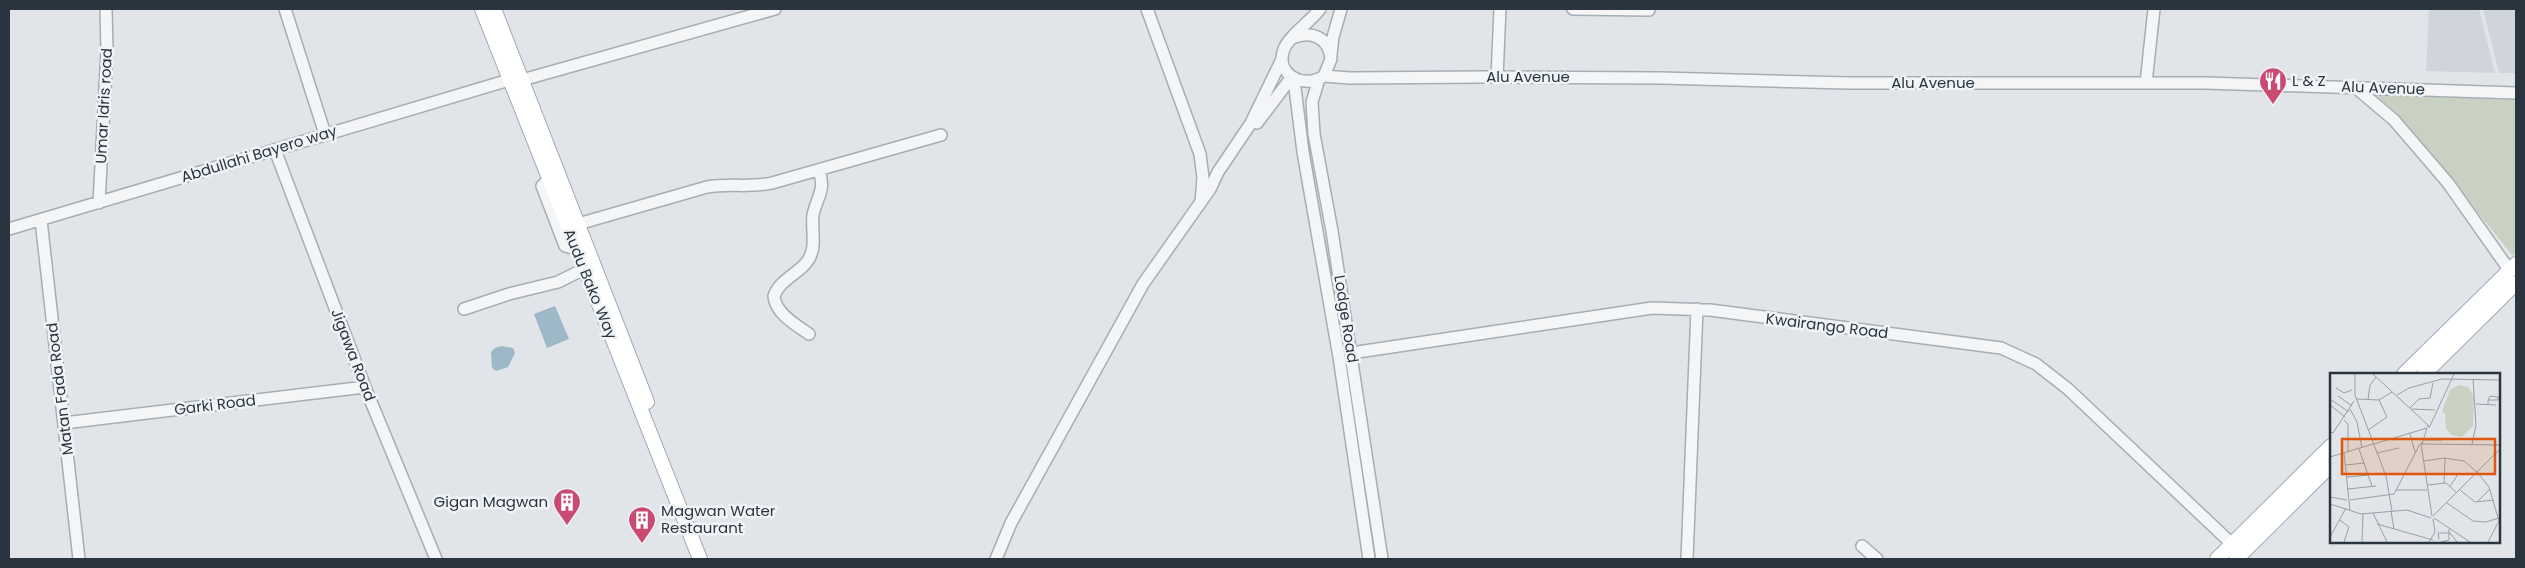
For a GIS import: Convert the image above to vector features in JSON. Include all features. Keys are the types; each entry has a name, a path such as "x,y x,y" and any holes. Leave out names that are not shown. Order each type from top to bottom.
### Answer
{"main road":[{"name":"Audu Bako Way","path":"482,9 578,224 710,559"},
{"name":"Audu Bako Way","path":"494,9 548,180 700,559"},
{"path":"2405,373 2515,278"},
{"path":"2425,373 2515,278"},
{"path":"2238,554 2330,447"},
{"path":"2217,559 2238,554 2330,466"}],"street":[{"name":"Umar Idris road","path":"99,203 107,51 106,9"},
{"path":"285,9 325,134"},
{"name":"Abdullahi Bayero way","path":"9,229 325,134 775,9"},
{"path":"1147,9 1200,154 1203,178 1201,204"},
{"path":"1320,9 1292,38 1283,51 1284,69 1293,79 1307,83 1321,78 1331,59 1333,37 1341,9"},
{"path":"1497,77 1500,9"},
{"path":"1572,9 1650,10"},
{"path":"2146,83 2154,9"},
{"path":"1292,38 1302,34 1311,34 1320,38 1327,44 1331,59 1350,78"},
{"path":"996,559 1011,523 1143,284 1201,204 1218,172 1251,122 1282,59"},
{"name":"Alu Avenue","path":"1321,78 1497,77 1848,83 2146,83 2355,87 2516,93"},
{"name":"Lodge Road","path":"1321,78 1312,102 1314,134 1351,354 1382,559"},
{"path":"1210,189 1224,175 1270,104 1293,79"},
{"name":"Lodge Road","path":"1293,79 1303,152 1339,357 1369,559"},
{"path":"2355,87 2394,120 2448,183 2515,278"},
{"path":"578,224 707,187 722,184 757,187 941,135"},
{"name":"Jigawa Road","path":"275,150 365,387 436,559"},
{"path":"808,334 790,320 777,306 774,296 780,286 807,263 812,254 813,216 822,186 819,170"},
{"name":"Matan Fada Road","path":"40,220 79,559"},
{"path":"464,309 509,294 558,282 584,269"},
{"name":"Kwairango Road","path":"1351,354 1652,308 1697,309 1832,328 2001,348 2036,364 2068,389 2238,554"},
{"path":"1687,559 1697,309"},
{"name":"Garki Road","path":"64,423 365,387"},
{"path":"1862,546 1877,559"}],"shaded area":[{"path":"2429,9 2479,9 2495,73 2426,71"},
{"path":"2483,9 2516,9 2516,73 2499,73"}],"green space":[{"path":"2376,95 2516,100 2516,252 2513,256 2401,118"}],"water":[{"path":"555,306 569,339 547,348 534,314"},
{"path":"502,346 513,348 515,353 508,367 496,371 492,368 491,352 495,348"}],"place":[{"name":"L & Z","path":"2273,105"},
{"name":"Gigan Magwan","path":"567,526"},
{"name":"Magwan Water Restaurant","path":"642,544"}]}
